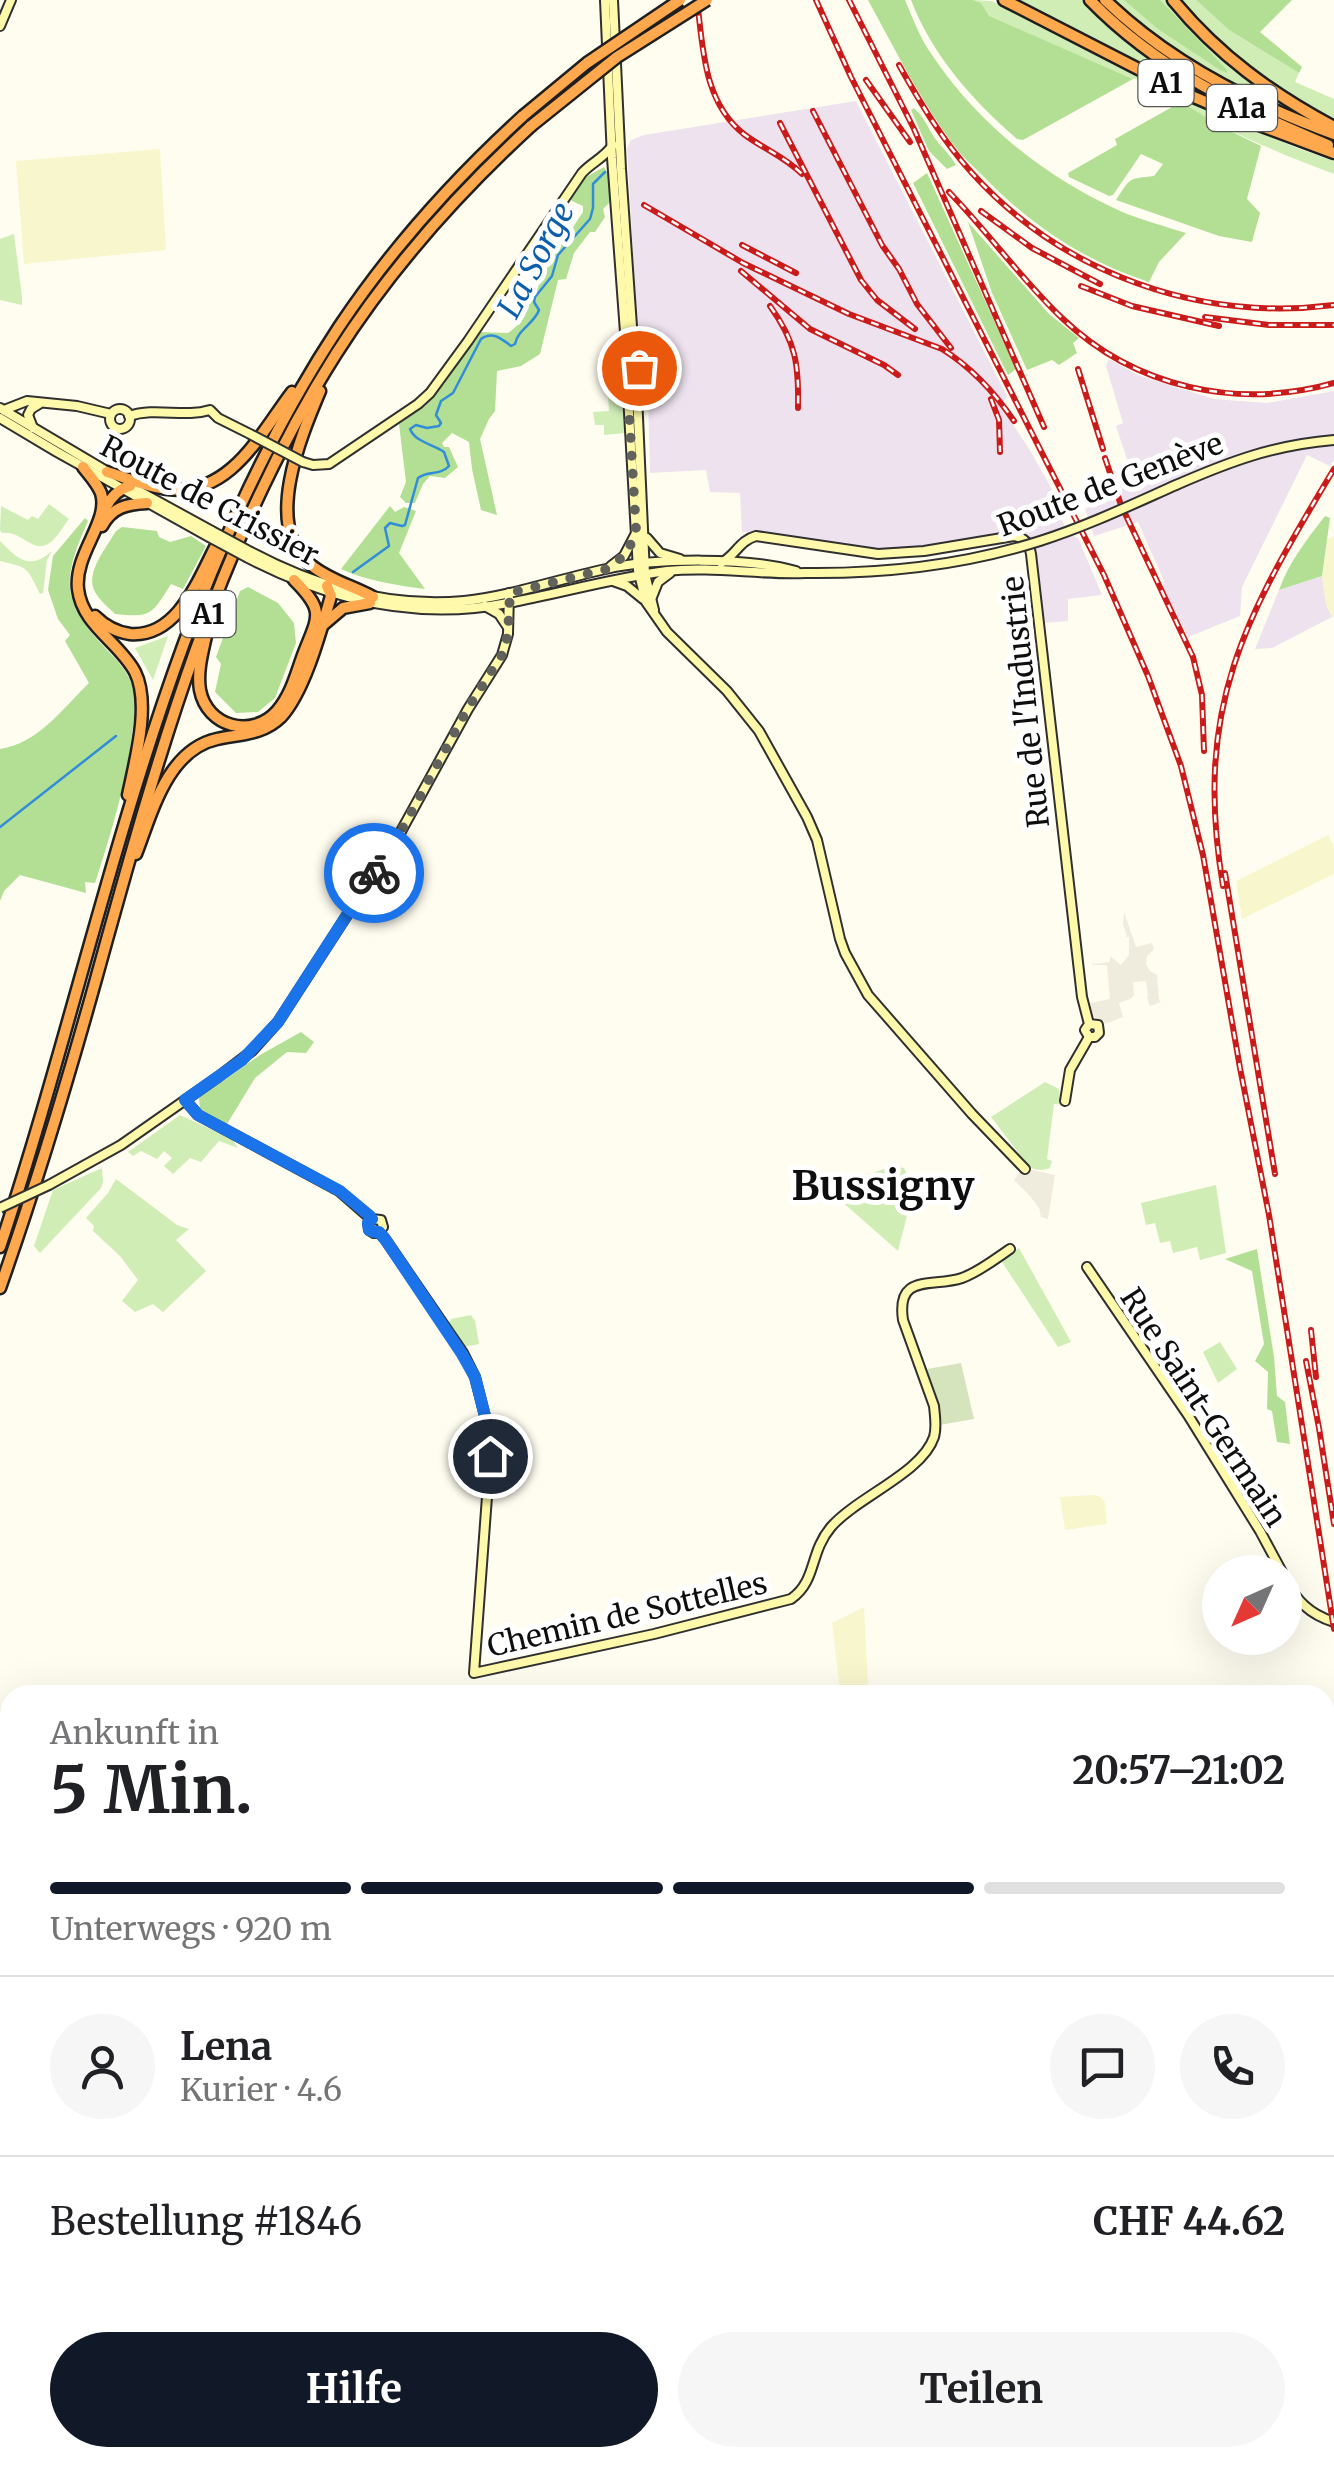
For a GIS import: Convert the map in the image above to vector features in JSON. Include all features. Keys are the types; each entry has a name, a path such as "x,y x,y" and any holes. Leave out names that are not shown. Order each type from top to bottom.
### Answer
{"highway":[{"name":"A1","path":"0,1288 72,1064 166,734 212,606 274,465 337,353 432,226 527,121 610,46 680,0"},
{"name":"A1","path":"0,1247 52,1082 115,854 185,640 223,544 291,405 328,343 380,270 476,160 617,57 707,0"},
{"name":"A1","path":"1004,0 1188,94 1259,125 1334,150"},
{"name":"A1a","path":"1090,0 1191,80 1334,150"},
{"name":"A1a","path":"1105,0 1152,40 1220,83 1279,112 1334,131"},
{"name":"A1","path":"1173,0 1201,32 1247,72 1334,131"},
{"path":"107,472 168,490 196,489 218,480 244,458 328,343"},
{"path":"337,353 299,450 290,489 288,527 294,545 309,564 371,600"},
{"path":"83,467 102,495 100,518"},
{"path":"148,503 124,505 110,514 84,568 82,587 90,609 106,626 126,633 155,629 178,612 251,482"},
{"path":"115,854 142,699 130,664 94,624 79,597 79,567 109,502 127,487"},
{"path":"212,606 199,674 204,703 224,723 255,725 271,717 286,698 316,622 314,600 294,580"},
{"path":"120,892 176,767 203,744 258,732 280,718 297,693 322,625 329,590"},
{"path":"322,625 340,610 371,600"}],"street":[{"path":"0,26 11,0"},
{"path":"604,0 612,146 609,158 625,332 622,375 628,395 642,575 649,602 672,638 742,707 784,775 816,840 840,939 868,994 1025,1170"},
{"path":"607,569 624,556 640,532 641,373 636,366 621,168 613,0"},
{"path":"611,124 620,138"},
{"path":"612,146 620,138"},
{"path":"609,158 621,168"},
{"path":"130,416 147,412 198,414 210,410 218,418 303,462 329,464 424,399 580,176 592,163 609,158"},
{"path":"624,368 636,366"},
{"path":"624,382 638,382"},
{"path":"1,412 28,401 111,414"},
{"path":"32,428 28,415 41,402"},
{"path":"111,414 121,409 130,416"},
{"name":"Route de Crissier","path":"1,412 107,472 148,503 210,534"},
{"name":"Route de Crissier","path":"1,412 83,467 127,487 294,580 408,609 485,606 607,569 642,563"},
{"path":"111,414 111,423 118,428 128,424 130,416"},
{"name":"Route de Genève","path":"642,575 677,570 805,574 897,570 968,559 1068,531 1248,455 1334,437"},
{"path":"640,532 664,556 717,563 730,557 744,542"},
{"name":"Rue de l'Industrie","path":"744,542 756,536 878,554 924,551 1014,536 1028,543 1082,997 1090,1024 1085,1030 1090,1037 1070,1070 1065,1101"},
{"path":"744,542 742,554 748,563"},
{"name":"Route de Crissier","path":"249,555 329,590"},
{"name":"Route de Genève","path":"642,563 748,563 805,574"},
{"path":"649,602 658,582 677,570"},
{"name":"Route de Crissier","path":"371,600 443,602 510,598 642,575"},
{"path":"610,580 628,586 649,602"},
{"path":"0,1208 120,1145 252,1051 278,1022 399,835 468,708 502,655 509,628 510,598"},
{"path":"485,606 499,614 509,628"},
{"name":"Chemin de Sottelles","path":"185,1100 198,1115 340,1191 372,1219 369,1230 379,1232 475,1377 487,1424 490,1456 474,1673 654,1634 791,1599 800,1592 808,1583 816,1548 832,1526 917,1462 935,1434 934,1406 902,1320 904,1297 916,1284 970,1275 1010,1248"},
{"name":"Rue Saint-Germain","path":"1087,1267 1188,1415 1272,1555"},
{"name":"Rue Saint-Germain","path":"1302,1604 1312,1614 1334,1622"}],"shaded area":[{"path":"856,101 1007,396 1001,406 1053,491 1053,510 1058,510 1065,527 1031,539 1017,532 897,550 850,548 742,532 740,493 710,492 706,470 650,473 648,391 652,391 659,378 658,365 645,364 639,357 627,148 631,140"},
{"path":"160,149 166,250 24,264 16,161"},
{"path":"1109,359 1138,375 1214,399 1267,403 1334,391 1334,460 1330,466 1307,455 1242,587 1240,616 1188,637 1138,522 1094,536 1085,509 1121,492 1132,474 1116,426 1123,423 1106,366"},
{"path":"1071,535 1078,538 1102,595 1068,599 1068,621 1044,623 1034,547"},
{"path":"1334,536 1332,617 1322,576 1327,539"},
{"path":"1322,576 1332,617 1272,648 1255,649 1279,590"},
{"path":"1328,835 1334,846 1334,874 1242,919 1236,881"},
{"path":"1124,912 1136,947 1152,943 1154,949 1146,964 1157,975 1161,1002 1150,1006 1146,981 1133,982 1134,995 1119,1003 1123,1017 1105,1024 1092,1015 1090,1003 1110,999 1107,965 1092,962 1110,962 1110,956 1121,965 1129,955"},
{"path":"1023,1168 1055,1175 1048,1219 1041,1217 1039,1208 1014,1180"},
{"path":"1094,1495 1105,1503 1107,1524 1065,1530 1060,1497"},
{"path":"864,1607 868,1685 839,1685 832,1623"}],"green space":[{"path":"868,0 905,0 924,42 950,80 992,126 1040,165 1120,211 1186,233 1159,262 1149,282 1080,252 1038,225 968,161 931,112"},
{"path":"911,0 973,0 981,3 989,16 1133,79 1023,140 1017,139 955,76 930,40"},
{"path":"973,0 992,1 1204,108 1334,161 1334,174 1233,131 1149,83 988,16 981,3"},
{"path":"1015,0 1082,0 1162,66 1252,118 1162,76"},
{"path":"1113,0 1168,0 1212,48 1277,103 1190,59"},
{"path":"1124,0 1160,0 1228,73 1158,29"},
{"path":"1181,0 1196,0 1229,30 1299,73 1295,82 1334,99 1334,120 1252,68 1214,36"},
{"path":"1196,0 1292,0 1260,32 1302,67 1299,73 1229,30"},
{"path":"1181,102 1261,146 1247,199 1260,213 1252,242 1219,236 1116,200 1131,180 1154,176 1163,164 1141,154 1113,195 1069,177 1068,173 1117,145 1115,139"},
{"path":"914,108 956,165 947,169 929,151 911,110"},
{"path":"604,167 609,176 605,217 574,253 566,279 558,280 540,354 521,366 497,371 495,411 480,439 497,515 481,510 469,442 452,433 442,443 449,447 458,467 445,478 430,476 415,503 406,503 400,497 406,482 399,424 426,405 479,332 508,333 522,320 541,275 583,212 583,206 570,198 586,177"},
{"path":"927,173 1016,369 1008,375 913,183"},
{"path":"968,222 1049,314 1079,338 1073,343 1077,353 1059,365 1052,360 1027,370 992,293"},
{"path":"14,234 22,305 0,300 0,239"},
{"path":"608,397 624,407 625,433 604,435 604,425 595,425 593,412 609,411"},
{"path":"49,504 69,519 48,544 37,546 0,530 1,506 28,520 32,516 38,519"},
{"path":"390,506 395,512 404,507 416,511 399,553 425,589 372,580 341,569"},
{"path":"1325,516 1330,518 1322,576 1279,590 1293,560"},
{"path":"85,518 88,521 73,560 70,590 81,618 123,668 133,689 134,716 125,778 95,883 85,882 86,893 20,875 0,901 0,749 38,732 89,683 65,641 70,635 58,619 48,590 53,556"},
{"path":"122,527 157,531 159,537 170,542 191,536 206,546 183,589 171,584 155,608 144,614 115,614 92,583 103,552"},
{"path":"0,541 24,560 37,560 52,551 47,560 43,593 40,594 26,570 0,561"},
{"path":"248,587 278,603 294,623 296,643 275,698 258,712 236,713 215,692 221,664 216,657 240,591"},
{"path":"168,636 153,680 135,648"},
{"path":"301,1032 314,1042 306,1053 287,1052 255,1078 227,1124 200,1109 199,1098"},
{"path":"1045,1082 1059,1089 1060,1104 1054,1104 1047,1159 1052,1161 1050,1168 1040,1170 1015,1156 1018,1152 991,1117"},
{"path":"180,1115 232,1139 238,1148 219,1141 201,1162 190,1158 173,1174 164,1166 172,1158 164,1151 157,1159 141,1151 133,1156 128,1152"},
{"path":"893,1166 904,1168 909,1188 898,1251 830,1187"},
{"path":"102,1168 101,1188 40,1253 34,1246 53,1190"},
{"path":"116,1179 177,1225 189,1229 176,1240 206,1271 163,1312 153,1304 135,1312 122,1301 138,1280 86,1218"},
{"path":"1216,1185 1226,1253 1200,1260 1197,1247 1173,1253 1170,1241 1160,1243 1155,1223 1146,1225 1141,1203"},
{"path":"1019,1248 1071,1342 1058,1347 1000,1259"},
{"path":"1257,1249 1277,1396 1285,1402 1290,1444 1277,1442 1272,1411 1267,1409 1268,1372 1255,1361 1264,1344 1252,1271 1225,1259"},
{"path":"471,1315 479,1344 463,1347 448,1325 451,1319"},
{"path":"1220,1342 1237,1369 1218,1383 1203,1352"},
{"path":"961,1363 974,1419 940,1425 927,1369"}],"waterway":[{"name":"La Sorge","path":"353,572 389,546 385,528 390,523 405,525 418,478 449,466 444,452 420,440 410,429 416,425 439,426 436,415 441,401 453,393 481,339 493,336 511,346 515,344 537,315 535,297 552,276 558,255 590,219 593,184 605,172"},
{"name":"La Sorge","path":"0,827 116,736"}],"railway":[{"path":"697,0 708,73 721,107 745,135 802,174"},
{"path":"816,0 851,77 1104,575 1148,676 1181,766 1203,855 1269,1215 1334,1629"},
{"path":"849,0 914,129 1044,427"},
{"path":"899,65 933,122 972,173 1048,239 1091,264 1137,283 1234,306 1334,305"},
{"path":"866,80 910,142"},
{"path":"813,111 882,245 917,304 951,348"},
{"path":"780,123 861,280 877,300 915,329"},
{"path":"949,192 1062,318 1122,361 1189,387 1225,393 1298,391 1334,383"},
{"path":"644,205 743,263 849,314 942,349 982,381 1014,421"},
{"path":"981,211 1032,248 1100,284"},
{"path":"742,245 796,273"},
{"path":"741,271 810,329 898,375"},
{"path":"1081,286 1132,306 1219,326"},
{"path":"770,306 794,354 798,408"},
{"path":"1205,317 1269,325 1334,325"},
{"path":"1078,369 1103,449"},
{"path":"991,399 999,420 1000,452"},
{"path":"1105,458 1121,505 1193,657 1202,695 1204,751"},
{"path":"1223,886 1215,766 1221,714 1252,619 1334,469"},
{"path":"1225,873 1275,1174"},
{"path":"1311,1330 1316,1377"},
{"path":"1306,1361 1334,1524"}],"way so far":[{"path":"374,873 502,655 508,634 510,593 607,569 632,544 636,530 624,382 638,382 639,368"}],"district":[{"name":"Bussigny","path":"883,1186"}],"route":[{"path":"374,873 278,1022 242,1060 185,1100 198,1115 340,1191 370,1216 369,1230 379,1232 385,1239 475,1377 487,1424 490,1456"}]}
